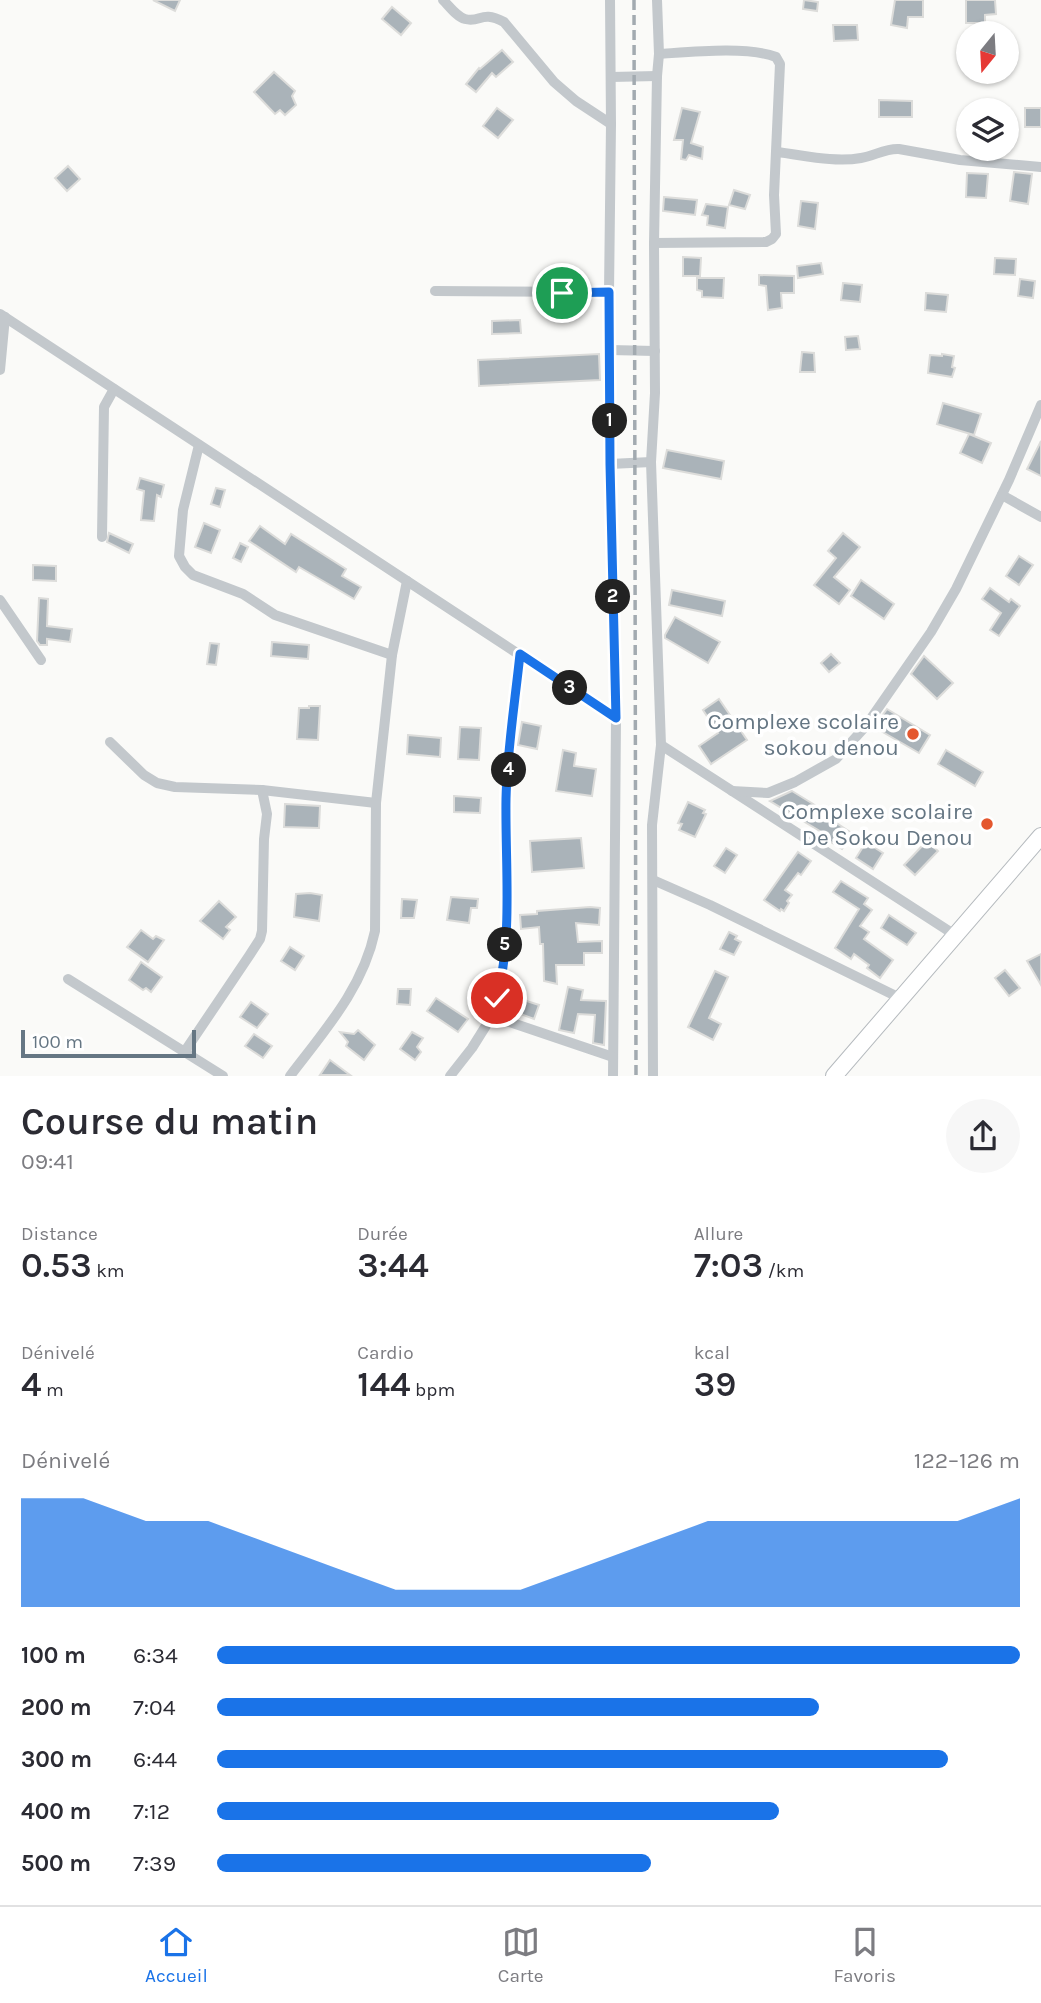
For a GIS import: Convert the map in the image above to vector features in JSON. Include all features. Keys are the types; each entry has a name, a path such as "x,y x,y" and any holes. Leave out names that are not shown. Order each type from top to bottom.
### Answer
{"main road":[{"path":"834,1076 1041,836"}],"street":[{"path":"443,0 467,20 486,15 504,22 554,82 576,102 611,124"},
{"path":"610,0 610,464 616,718 613,1076"},
{"path":"653,1076 652,825 661,745 651,462 659,54 657,0"},
{"path":"654,243 766,242 776,234 774,195 779,64 776,57 768,54 720,51 659,54"},
{"path":"611,77 657,76"},
{"path":"777,152 850,159 876,155 891,148 960,160 1041,167"},
{"path":"435,291 609,292"},
{"path":"0,370 3,316"},
{"path":"3,316 616,718"},
{"path":"610,350 655,351"},
{"path":"102,537 104,407 114,389"},
{"path":"732,791 768,793 795,782 836,759 853,741 931,632 956,589 1002,495 1041,405"},
{"path":"199,445 183,510 179,556 185,567 193,575 243,594 275,615 392,656"},
{"path":"610,464 651,462"},
{"path":"1002,495 1041,517"},
{"path":"290,1076 353,991 371,950 375,931 376,803 392,656 407,581"},
{"path":"0,600 41,660"},
{"path":"450,1076 492,1016 503,971 506,939 506,795 520,654"},
{"path":"110,742 144,775 157,783 175,787 262,790 376,803"},
{"path":"661,745 955,935"},
{"path":"185,1051 255,947 262,931 267,814 262,790"},
{"path":"653,880 900,998"},
{"path":"68,979 223,1076"},
{"path":"492,1016 613,1056"}],"building":[{"path":"153,0 180,0 175,11"},
{"path":"804,0 818,2 817,11 803,9"},
{"path":"895,0 923,0 923,17 908,17 907,28 891,25"},
{"path":"966,0 995,0 996,14 985,15 985,21 966,21"},
{"path":"392,7 411,23 401,35 382,19"},
{"path":"833,25 857,25 858,40 834,41"},
{"path":"502,50 513,62 496,77 492,73 476,92 466,84 479,68"},
{"path":"274,72 295,91 292,96 296,105 285,115 280,110 275,114 254,92"},
{"path":"879,100 912,101 912,117 879,117"},
{"path":"497,108 513,120 498,138 483,126"},
{"path":"682,108 700,112 691,143 703,147 702,159 689,155 686,160 681,159 683,140 674,140"},
{"path":"1025,108 1041,108 1041,127 1025,127"},
{"path":"68,166 80,179 67,191 55,178"},
{"path":"1014,172 1032,174 1028,204 1010,201"},
{"path":"967,173 988,174 986,198 966,197"},
{"path":"734,190 750,195 745,209 729,205"},
{"path":"664,197 697,200 695,215 663,211"},
{"path":"801,201 818,203 815,229 798,226"},
{"path":"706,204 728,207 725,228 707,225 708,216 702,215"},
{"path":"683,257 701,258 700,276 683,276"},
{"path":"995,258 1016,259 1015,275 994,274"},
{"path":"821,263 823,274 798,278 797,266"},
{"path":"759,275 794,276 794,293 781,293 782,308 768,310 766,286 759,285"},
{"path":"697,278 724,278 723,298 702,297 702,291 697,290"},
{"path":"1020,279 1035,281 1033,298 1018,296"},
{"path":"843,283 862,285 860,302 841,300"},
{"path":"926,293 948,295 946,312 925,310"},
{"path":"520,320 521,333 492,334 492,321"},
{"path":"858,336 860,349 846,350 845,337"},
{"path":"802,352 814,353 815,372 800,372"},
{"path":"599,354 600,380 479,386 478,360"},
{"path":"930,355 954,356 952,367 955,368 952,377 928,373"},
{"path":"943,403 981,414 974,435 937,424"},
{"path":"969,434 991,443 982,463 960,453"},
{"path":"1041,441 1041,476 1027,469"},
{"path":"667,450 724,461 721,479 663,468"},
{"path":"140,478 164,485 161,497 157,495 154,521 141,520 144,491 137,489"},
{"path":"216,488 225,490 220,507 211,504"},
{"path":"204,523 220,530 211,553 195,547"},
{"path":"260,526 285,544 291,534 346,569 342,576 361,587 354,599 299,567 296,572 249,541"},
{"path":"109,533 133,544 129,553 107,542"},
{"path":"843,533 860,547 834,577 850,590 839,604 814,585 836,558 828,551"},
{"path":"240,543 248,547 241,562 233,558"},
{"path":"1019,556 1033,565 1019,585 1006,576"},
{"path":"33,565 56,566 56,581 33,580"},
{"path":"861,580 894,604 884,619 851,596"},
{"path":"990,588 1009,602 1011,599 1020,606 999,636 990,630 1001,613 982,599"},
{"path":"672,590 725,601 722,616 669,605"},
{"path":"39,598 48,599 47,626 72,629 70,642 47,639 47,645 40,645 37,641"},
{"path":"675,617 720,642 708,663 665,638"},
{"path":"272,642 309,645 308,659 271,656"},
{"path":"210,643 219,644 216,665 207,664"},
{"path":"831,654 840,663 829,672 821,663"},
{"path":"924,656 953,683 937,699 911,674"},
{"path":"719,699 747,740 711,764 699,746 718,733 703,710"},
{"path":"320,706 318,740 297,739 299,708"},
{"path":"887,709 930,735 919,753 874,727"},
{"path":"522,722 541,726 537,749 518,745"},
{"path":"460,727 481,728 479,760 458,759"},
{"path":"408,735 441,738 440,757 407,754"},
{"path":"563,750 576,753 574,766 596,769 592,796 556,791"},
{"path":"946,750 983,772 975,786 938,764"},
{"path":"792,791 831,815 829,818 853,834 842,849 826,839 828,836 770,801"},
{"path":"454,796 481,798 480,813 454,812"},
{"path":"688,802 705,810 703,813 706,814 695,837 679,830 682,824 678,823"},
{"path":"285,804 320,806 319,828 284,827"},
{"path":"581,838 584,868 532,872 530,841"},
{"path":"927,841 938,851 915,875 904,865"},
{"path":"866,842 883,853 873,869 856,858"},
{"path":"726,848 737,855 725,873 714,866"},
{"path":"798,852 811,861 785,890 792,895 784,911 780,911 764,900"},
{"path":"841,881 868,898 864,904 872,910 860,926 869,932 864,939 893,960 880,978 854,954 851,959 835,948 859,909 833,892"},
{"path":"296,894 322,895 319,921 294,917"},
{"path":"451,897 478,899 477,908 471,908 469,923 447,920"},
{"path":"402,899 417,900 414,918 401,918"},
{"path":"219,901 236,917 226,927 230,930 223,939 200,921"},
{"path":"600,908 599,925 576,923 578,942 602,941 602,953 584,953 584,965 556,965 557,984 544,981 543,944 540,944 539,927 521,929 520,915"},
{"path":"889,915 916,933 907,945 881,928"},
{"path":"141,930 153,939 156,936 164,940 148,962 127,947"},
{"path":"729,932 741,942 734,955 720,949"},
{"path":"290,947 304,956 295,970 281,961"},
{"path":"1041,954 1041,985 1027,961"},
{"path":"141,962 162,977 151,992 129,980"},
{"path":"1005,970 1020,988 1009,996 995,978"},
{"path":"715,971 728,977 709,1018 721,1024 713,1040 688,1027"},
{"path":"568,987 583,990 581,1000 606,1001 604,1045 593,1043 595,1015 578,1014 574,1033 559,1030"},
{"path":"398,989 411,989 410,1005 397,1004"},
{"path":"505,994 539,1005 534,1019 502,1007"},
{"path":"436,998 468,1019 458,1032 427,1011"},
{"path":"251,1002 268,1014 257,1028 240,1017"},
{"path":"358,1030 375,1045 364,1060 346,1046 348,1042 340,1032 354,1034"},
{"path":"412,1032 423,1038 417,1047 421,1052 415,1060 400,1049"},
{"path":"254,1034 272,1046 263,1058 245,1046"},
{"path":"330,1060 350,1075 320,1075"}],"railway":[{"path":"634,0 636,1076"}],"place":[{"name":"Complexe scolaire sokou denou","path":"913,734"},
{"name":"Complexe scolaire De Sokou Denou","path":"987,824"}],"route":[{"path":"497,998 506,939 506,795 520,654 616,718 609,292 562,293"}]}
